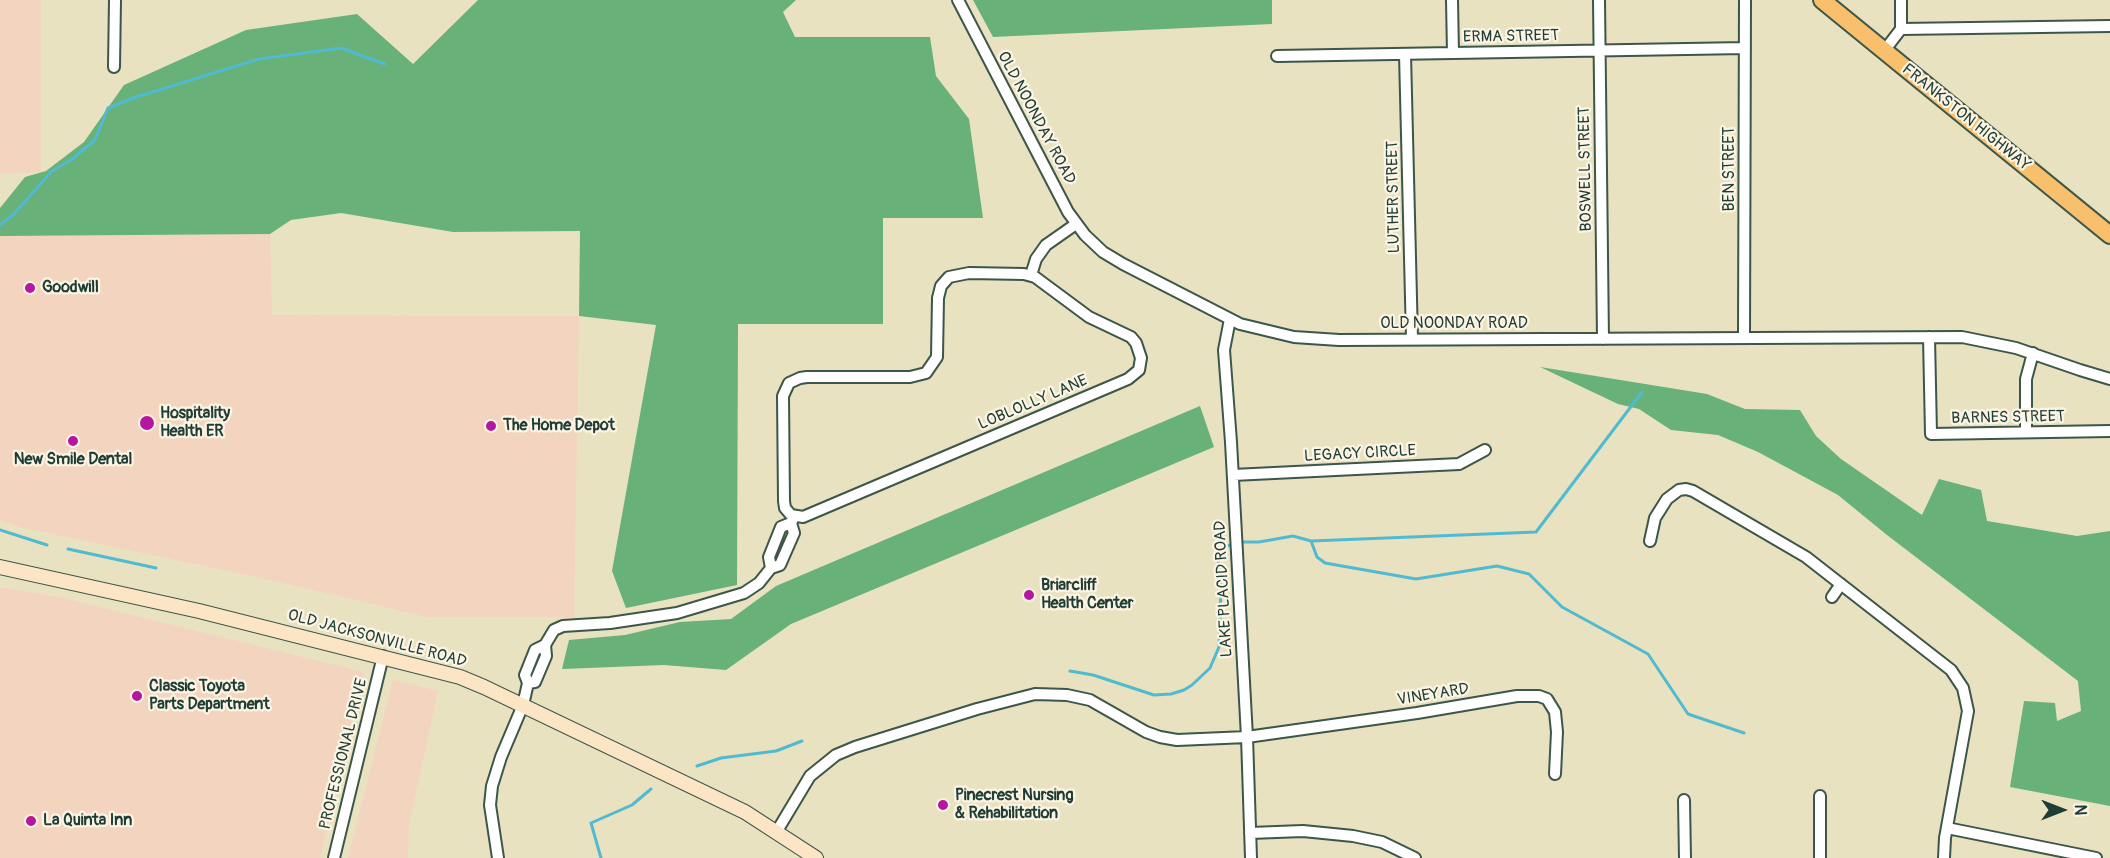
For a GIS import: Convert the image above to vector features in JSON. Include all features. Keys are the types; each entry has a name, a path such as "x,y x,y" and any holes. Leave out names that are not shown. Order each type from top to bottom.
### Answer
{"main road":[{"name":"FRANKSTON HIGHWAY","path":"1822,0 2110,235"},
{"name":"OLD JACKSONVILLE ROAD","path":"0,567 199,611 460,677 730,805 777,831 816,858"}],"street":[{"path":"114,68 115,0"},
{"name":"OLD NOONDAY ROAD","path":"958,0 1076,224 1094,244 1112,258 1230,319 1260,330 1294,338 1339,340 1744,337 1976,339 2033,353 2110,379"},
{"path":"1452,0 1453,53"},
{"name":"BOSWELL STREET","path":"1599,0 1603,339"},
{"name":"BEN STREET","path":"1744,337 1745,0"},
{"path":"1884,51 1900,29 1901,0"},
{"path":"1900,29 2110,26"},
{"name":"ERMA STREET","path":"1277,56 1745,48"},
{"name":"LUTHER STREET","path":"1405,54 1412,339"},
{"path":"498,858 490,806 492,786 501,757 523,705 528,683 525,675 535,650 544,645 554,630 564,626 610,623 668,614 744,593 759,584 771,568 769,557 781,527 793,520 786,510 784,501 783,396 789,384 807,376 910,377 921,375 930,369 937,357 939,292 949,277 969,273 1031,275 1036,259 1046,244 1076,224"},
{"name":"LOBLOLLY LANE","path":"793,520 803,518 1135,375 1139,370 1141,358 1136,343 1131,337 1089,317 1031,275"},
{"name":"LAKE PLACID ROAD","path":"1230,319 1224,350 1247,737 1251,858"},
{"name":"BARNES STREET","path":"1929,337 1930,434 2110,431"},
{"path":"2026,432 2026,379 2033,353"},
{"name":"LEGACY CIRCLE","path":"1233,475 1460,464 1485,450"},
{"path":"1650,541 1653,523 1673,493 1686,489 1696,493 1796,551 1955,674 1963,688 1967,718 1947,828 1944,858"},
{"path":"1832,597 1841,584"},
{"name":"PROFESSIONAL DRIVE","path":"334,858 383,656"},
{"path":"777,831 810,776 836,755 865,744 1025,696 1055,694 1079,697 1107,709 1146,732 1168,739 1247,737"},
{"name":"VINEYARD","path":"1247,737 1517,696 1539,696 1547,699 1555,712 1557,732 1555,774"},
{"path":"1820,796 1820,858"},
{"path":"1684,800 1685,858"},
{"path":"1947,828 2096,858"},
{"path":"1250,833 1323,832 1371,839 1400,854 1415,858"}],"shaded area":[{"path":"0,0 41,0 41,172 0,174"},
{"path":"270,234 272,315 579,316 574,617 427,617 0,521 0,236"},
{"path":"0,587 55,596 363,672 320,858 0,858"},
{"path":"393,680 438,691 409,824 408,858 348,858"}],"green space":[{"path":"478,0 796,0 783,12 795,37 930,37 936,76 969,119 983,218 883,218 883,324 738,324 737,585 626,608 612,571 656,325 579,316 580,231 453,232 341,213 291,220 270,234 0,236 0,208 25,177 46,171 84,142 124,85 246,30 357,14 413,64"},
{"path":"973,0 1272,0 1272,24 993,37"},
{"path":"1540,367 1707,394 1745,409 1800,410 1816,436 1841,459 1922,515 1939,479 1981,490 1987,521 2077,536 2110,531 2110,806 2010,787 2024,701 2055,703 2057,721 2081,711 2078,681 1838,495 1758,452 1718,435 1671,430 1639,409 1618,404"},
{"path":"1200,406 1214,447 791,624 726,670 664,665 562,669 569,640 625,635 680,622 731,619 776,586"}],"waterway":[{"path":"0,225 14,214 52,171 71,160 95,140 108,108 136,97 259,59 341,48 385,64"},
{"path":"1242,542 1259,542 1293,536 1311,541 1536,532 1642,392"},
{"path":"0,530 47,545"},
{"path":"1311,541 1317,557 1325,563 1416,579 1497,566 1529,574 1562,607 1648,654 1688,714 1744,733"},
{"path":"1070,671 1093,675 1154,695 1171,694 1192,685 1210,668 1219,647 1221,587 1218,558 1219,551 1230,545"},
{"path":"68,549 156,568"},
{"path":"697,766 721,758 776,751 802,741"},
{"path":"601,858 591,823 632,805 651,789"}],"place":[{"name":"Goodwill","path":"30,288"},
{"name":"Hospitality Health ER","path":"147,423"},
{"name":"The Home Depot","path":"491,426"},
{"name":"New Smile Dental","path":"73,441"},
{"name":"Briarcliff Health Center","path":"1029,595"},
{"name":"Classic Toyota Parts Department","path":"137,696"},
{"name":"Pinecrest Nursing & Rehabilitation","path":"943,805"},
{"name":"La Quinta Inn","path":"31,821"}]}
